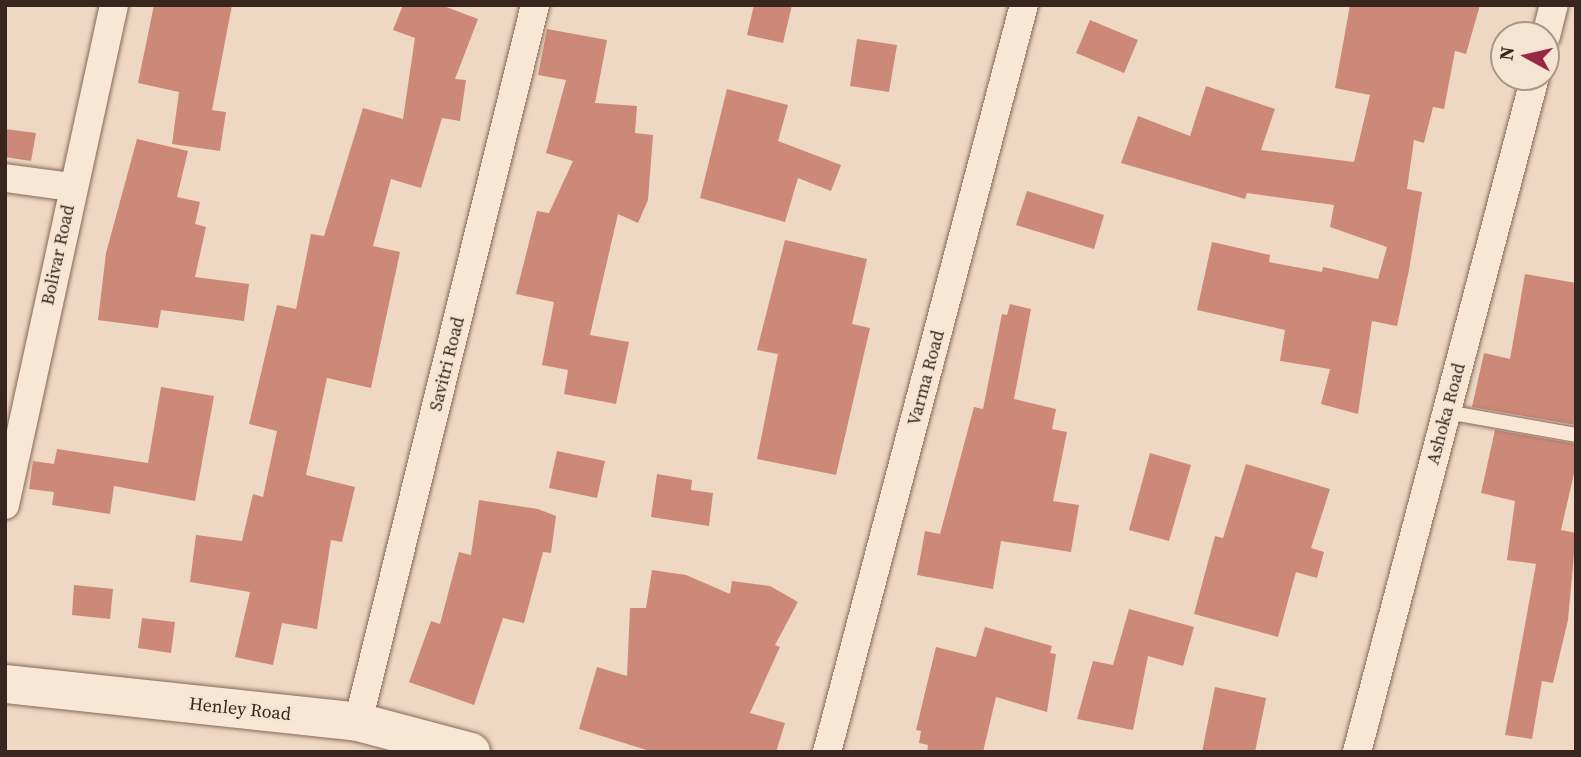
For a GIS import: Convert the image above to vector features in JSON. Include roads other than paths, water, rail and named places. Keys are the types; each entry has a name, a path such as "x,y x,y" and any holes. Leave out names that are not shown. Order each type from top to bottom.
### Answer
{"street":[{"name":"Bolivar Road","path":"5,505 72,187 114,5"},
{"name":"Savitri Road","path":"358,722 535,5"},
{"name":"Varma Road","path":"827,752 1024,5"},
{"name":"Ashoka Road","path":"1357,752 1531,91"},
{"path":"5,178 72,187"},
{"name":"Henley Road","path":"5,684 358,722 471,752"}],"lane":[{"path":"1447,412 1576,435"}]}
